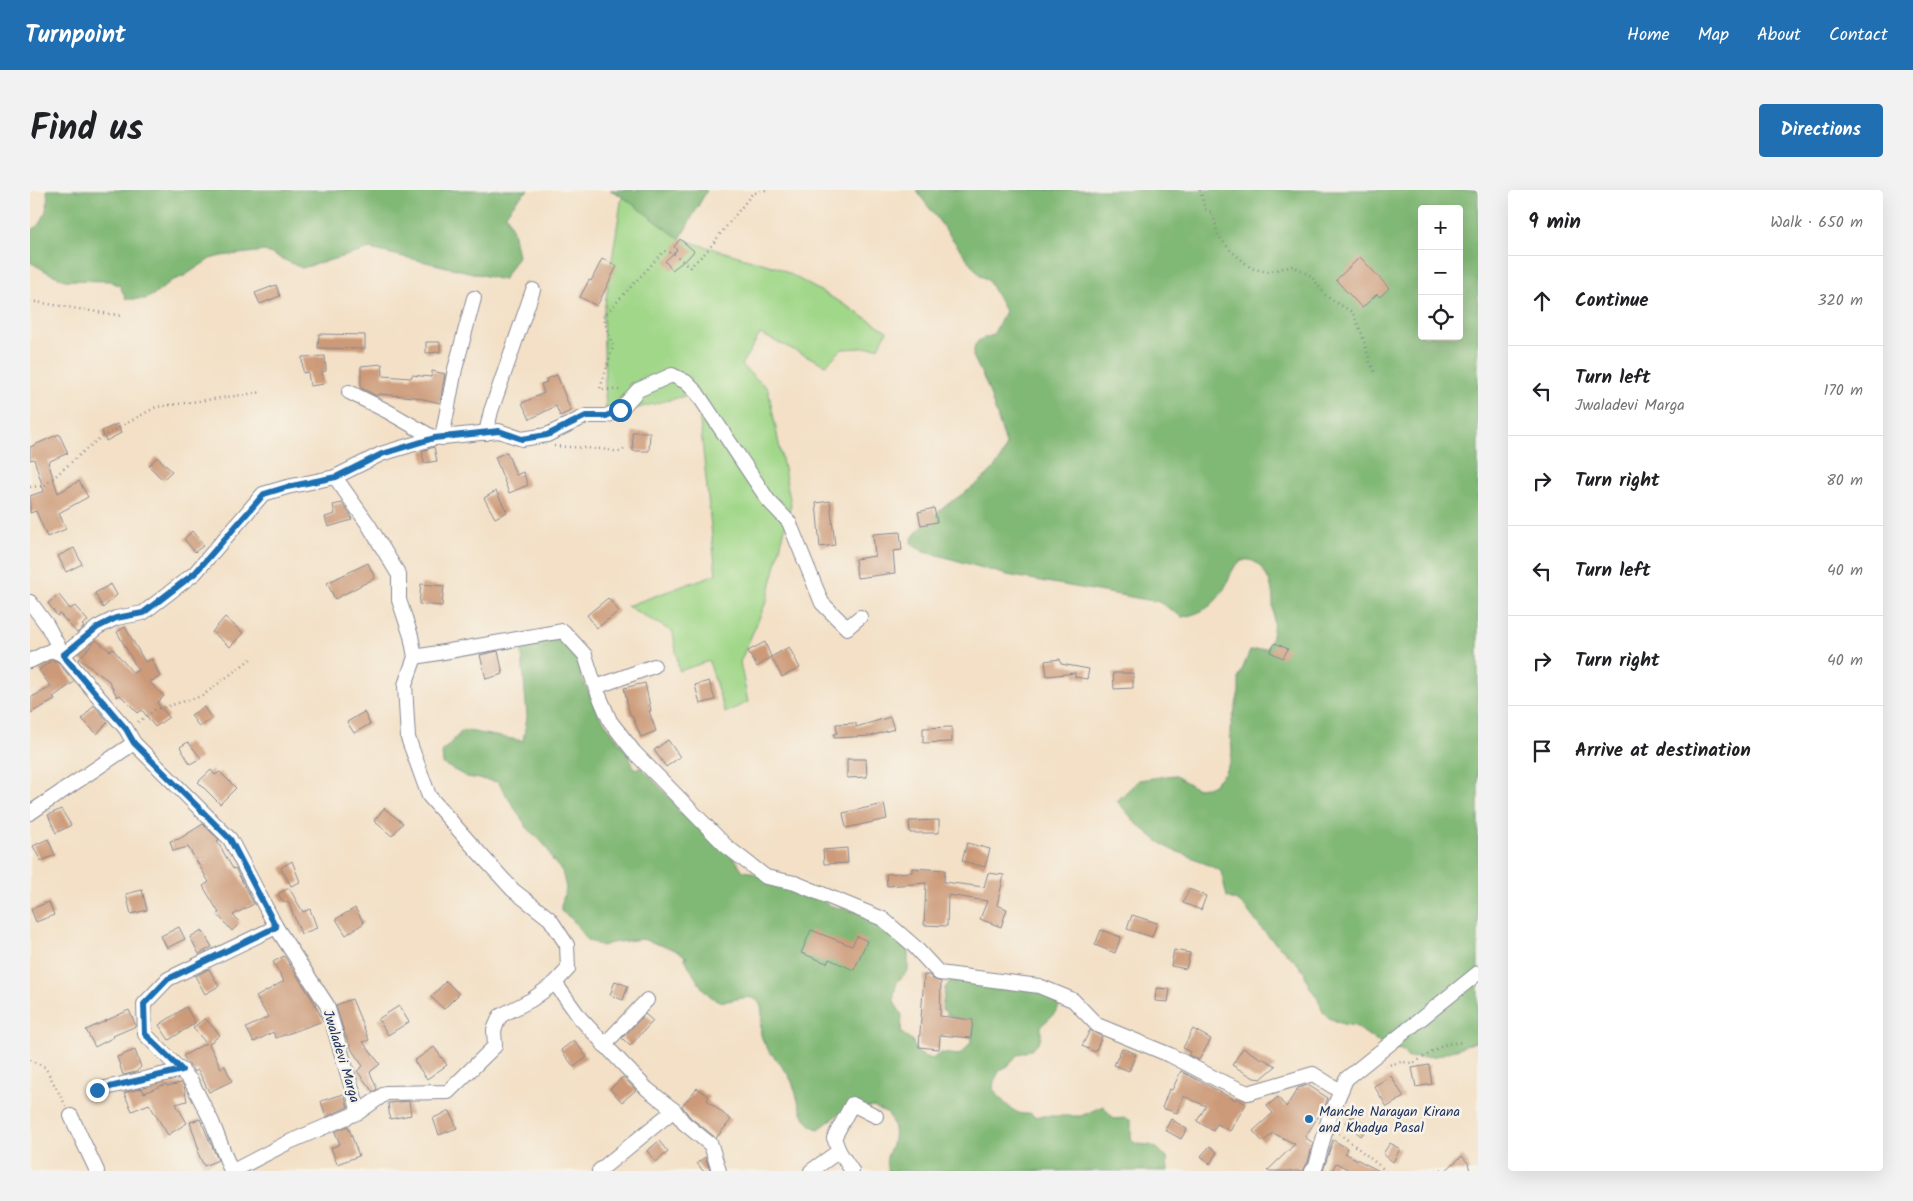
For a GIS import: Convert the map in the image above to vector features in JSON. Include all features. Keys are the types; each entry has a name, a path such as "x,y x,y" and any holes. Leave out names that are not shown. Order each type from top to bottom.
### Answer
{"street":[{"path":"486,433 491,411 533,290"},
{"path":"438,438 474,298"},
{"path":"30,661 52,650 63,655 98,627 116,618 143,613 195,573 264,494 287,487 336,477 382,454 438,438 499,431 522,439 547,435 586,416 606,416 620,410 638,390 672,375 686,382 697,393 768,500 789,522 822,603 847,628 860,617"},
{"path":"349,392 438,438"},
{"path":"336,477 368,524 399,575 399,600 411,636 415,657 405,685 408,738 429,796 513,890 550,919 567,945 568,969 555,983 531,1000 500,1016 494,1030 495,1046 448,1092 386,1093 359,1112"},
{"name":"Jwaladevi Marga","path":"30,602 47,625 63,655 126,729 134,743 230,839 276,927 327,1005 359,1112 287,1143 232,1171"},
{"path":"415,657 564,631 585,655 610,721 634,752 726,846 766,877 795,883 883,920 914,946 939,972 1039,986 1073,1000 1097,1025 1170,1055 1248,1093 1313,1074 1340,1091"},
{"path":"596,687 654,666"},
{"path":"30,813 134,743"},
{"path":"232,1171 212,1122 191,1081 145,1034 144,1004 168,979 276,927"},
{"path":"1312,1171 1316,1166 1328,1121 1346,1079 1478,973"},
{"path":"555,983 580,1018 604,1045 647,1089 674,1110 684,1122 711,1145 719,1171"},
{"path":"604,1045 647,1000"},
{"path":"97,1090 182,1070"},
{"path":"852,1171 839,1151 834,1138 852,1104 876,1116"},
{"path":"599,1171 674,1110"},
{"path":"71,1116 97,1171"},
{"path":"810,1171 839,1151"}],"path":[{"path":"638,390 600,390 613,347 603,318 664,251 673,252 690,267 707,251 752,194 766,190"},
{"path":"1200,190 1205,209 1213,213 1218,235 1229,249 1251,268 1267,272 1294,266 1311,276 1327,297 1352,312 1361,331 1376,375"},
{"path":"30,301 122,316"},
{"path":"30,486 44,486 97,440 156,407 263,392"},
{"path":"547,447 566,446 620,452 626,448"},
{"path":"126,729 155,710 202,696 252,658"},
{"path":"1380,1067 1401,1062 1414,1063 1446,1044 1464,1042"},
{"path":"30,1060 45,1067 71,1116"},
{"path":"1328,1121 1346,1141 1386,1171"},
{"path":"1431,1171 1445,1169"}],"green space":[{"path":"47,190 528,190 506,214 513,231 518,256 503,280 370,249 302,268 265,251 210,259 184,276 171,281 146,299 126,299 120,286 110,281 65,280 30,262 30,231 39,224 45,213"},
{"path":"610,190 707,190 680,239 622,196"},
{"path":"916,190 1478,190 1478,1041 1437,1056 1408,1058 1402,1050 1376,1041 1355,1026 1343,1024 1329,1018 1323,1012 1304,972 1297,963 1264,932 1239,902 1227,897 1221,871 1172,850 1158,841 1136,823 1117,801 1139,780 1174,775 1196,788 1207,787 1214,784 1225,772 1231,759 1230,730 1239,692 1239,677 1250,651 1267,648 1273,633 1274,617 1271,586 1265,573 1257,563 1251,560 1240,562 1232,570 1224,589 1210,606 1197,613 1182,617 1159,602 1007,575 924,551 911,543 916,533 939,511 974,486 991,471 1003,454 1006,444 987,385 973,356 975,345 979,340 993,335 1005,311 988,280 981,276"},
{"path":"622,196 680,239 779,268 887,331 879,347 842,349 826,365 760,334 741,365 768,389 791,504 767,600 740,662 748,702 725,713 709,661 679,671 673,632 627,606 716,574 697,393 606,416 603,317"},
{"path":"561,637 564,643 575,649 582,664 580,674 599,715 626,751 635,769 641,767 674,802 679,813 684,812 735,859 743,871 750,872 797,894 808,897 813,896 831,906 865,913 908,949 908,971 897,982 894,1002 902,1015 901,1033 912,1040 916,1051 932,1059 941,1053 959,1055 967,1048 971,1040 972,1032 969,1022 948,1015 942,1009 945,988 951,980 1033,990 1062,1001 1056,1012 1041,1026 1041,1037 1038,1043 1030,1050 1017,1055 1008,1066 1000,1070 994,1081 993,1089 1014,1111 1025,1114 1030,1113 1035,1117 1081,1116 1103,1106 1114,1119 1126,1118 1131,1121 1132,1141 1158,1149 1167,1158 1168,1171 888,1171 886,1163 894,1140 894,1133 893,1124 888,1114 873,1107 840,1113 819,1129 813,1127 804,1117 789,1076 768,1050 762,1038 762,1011 758,1001 753,998 724,1001 714,999 699,983 684,957 687,957 673,949 642,939 602,946 587,940 572,919 561,911 566,888 562,871 553,861 542,842 528,829 498,782 467,777 443,764 442,752 463,730 523,741 527,717 521,642"}],"building":[{"path":"680,239 694,251 672,270 665,261 677,250 674,247"},
{"path":"1360,257 1389,288 1380,297 1377,294 1362,308 1336,280"},
{"path":"602,259 617,266 597,306 580,297 589,280 591,281"},
{"path":"276,285 280,296 260,304 255,293"},
{"path":"319,334 365,335 365,349 318,348"},
{"path":"426,342 440,342 440,352 426,353"},
{"path":"325,356 326,371 322,372 324,384 310,386 308,372 303,373 302,357"},
{"path":"382,364 383,376 411,378 412,375 431,377 432,371 445,374 440,403 415,397 379,394 377,396 361,388 361,366"},
{"path":"557,375 571,411 560,416 556,406 530,419 522,403 544,393 541,384 547,382 546,379"},
{"path":"117,424 121,433 106,441 102,431"},
{"path":"632,432 650,432 649,451 633,451"},
{"path":"59,434 68,453 48,462 58,493 79,481 88,497 59,513 66,529 47,537 36,511 30,513 30,496 44,491 34,459 30,460 30,447"},
{"path":"434,447 437,461 424,463 422,451"},
{"path":"507,452 516,475 523,472 528,485 509,493 495,457"},
{"path":"157,457 172,471 163,480 149,466"},
{"path":"496,491 507,512 495,518 484,498"},
{"path":"830,501 835,545 820,547 816,503"},
{"path":"342,503 352,520 328,527 325,517 335,514 333,505"},
{"path":"934,508 937,522 921,525 918,512"},
{"path":"192,531 204,545 195,552 184,539"},
{"path":"900,532 902,550 893,551 895,573 857,578 855,559 875,556 873,534"},
{"path":"74,548 82,564 66,572 58,556"},
{"path":"368,563 375,578 335,599 327,583"},
{"path":"111,584 117,595 103,608 95,593"},
{"path":"421,584 444,586 442,606 419,604"},
{"path":"59,595 70,609 75,606 88,621 82,625 84,627 77,633 60,614 57,616 48,603"},
{"path":"608,598 619,611 597,628 587,615"},
{"path":"225,617 243,633 230,647 212,632"},
{"path":"125,627 145,662 152,659 160,677 149,682 164,696 157,703 169,717 155,727 142,710 138,713 120,695 117,697 109,681 79,659 96,640 110,651 113,649 133,673 138,670 117,632"},
{"path":"765,642 771,657 757,667 748,651"},
{"path":"1275,643 1288,649 1283,658 1270,652"},
{"path":"789,647 800,668 782,677 771,657"},
{"path":"498,651 503,674 486,679 480,655"},
{"path":"1060,659 1061,664 1089,669 1087,679 1075,677 1075,673 1047,676 1045,661"},
{"path":"52,660 58,662 74,682 53,697 55,700 30,713 30,698 51,687 39,670"},
{"path":"1113,673 1133,673 1133,688 1114,689"},
{"path":"709,681 715,700 700,704 695,685"},
{"path":"645,683 651,711 649,711 656,731 641,737 632,715 630,715 624,688"},
{"path":"94,705 108,722 97,734 82,719"},
{"path":"204,707 212,719 199,727 191,715"},
{"path":"364,712 370,724 354,733 347,722"},
{"path":"890,717 894,729 871,736 834,738 834,734 837,733 836,724 856,723 856,727"},
{"path":"952,727 952,742 923,743 923,728"},
{"path":"668,740 680,757 666,767 654,750"},
{"path":"188,742 201,758 190,764 180,747"},
{"path":"847,759 866,759 867,777 847,778"},
{"path":"211,770 215,775 220,772 236,788 220,804 198,782"},
{"path":"884,804 887,819 846,828 843,813"},
{"path":"384,808 403,823 392,836 374,821"},
{"path":"61,809 71,825 56,833 48,815"},
{"path":"939,820 939,833 910,833 909,821"},
{"path":"203,824 219,840 217,841 233,869 235,868 254,904 233,915 240,923 232,931 217,914 219,913 203,886 209,882 188,847 173,851 170,841 179,839"},
{"path":"48,839 55,855 41,861 33,846"},
{"path":"967,843 990,849 985,867 962,861"},
{"path":"847,848 848,863 824,864 823,850"},
{"path":"292,861 300,882 291,886 281,868"},
{"path":"912,868 945,870 944,882 984,887 988,873 1004,875 997,905 1007,909 1001,927 980,919 987,901 948,895 947,926 924,925 926,883 887,886 886,874 912,872"},
{"path":"289,888 303,912 310,909 317,928 301,934 288,901 284,903 278,894"},
{"path":"1189,889 1206,896 1201,910 1183,903"},
{"path":"142,890 147,910 131,914 126,894"},
{"path":"49,902 54,915 36,922 31,909"},
{"path":"355,908 364,923 346,935 336,919"},
{"path":"1132,915 1157,923 1152,937 1127,929"},
{"path":"179,927 185,939 167,948 161,936"},
{"path":"202,930 212,947 199,954 190,937"},
{"path":"811,930 852,946 857,936 867,941 854,970 829,959 827,963 801,953"},
{"path":"1101,930 1121,937 1115,953 1095,945"},
{"path":"1174,950 1190,953 1186,969 1171,966"},
{"path":"284,956 314,1002 323,1021 276,1038 273,1032 254,1042 246,1028 268,1017 256,997 284,981 273,962"},
{"path":"209,969 219,986 205,994 195,976"},
{"path":"924,975 929,975 941,982 940,1016 973,1020 971,1038 940,1035 939,1049 919,1047"},
{"path":"446,981 459,994 444,1009 431,997"},
{"path":"615,981 628,986 623,1000 610,995"},
{"path":"1156,988 1170,989 1168,1002 1155,1001"},
{"path":"352,999 369,1040 363,1042 380,1064 370,1072 377,1089 373,1092 357,1071 363,1066 353,1052 344,1032 336,1005"},
{"path":"399,1006 409,1022 388,1035 378,1019"},
{"path":"186,1007 195,1023 169,1040 159,1025"},
{"path":"129,1010 136,1026 113,1036 95,1047 86,1030"},
{"path":"645,1014 653,1021 630,1046 622,1038"},
{"path":"205,1018 220,1035 209,1044 221,1068 225,1066 232,1081 209,1092 198,1070 194,1072 183,1056 206,1043 193,1028"},
{"path":"1193,1029 1211,1039 1199,1060 1188,1055 1190,1052 1183,1048"},
{"path":"1090,1030 1102,1037 1095,1052 1082,1046"},
{"path":"574,1040 587,1057 574,1067 561,1050"},
{"path":"434,1047 447,1065 427,1079 414,1061"},
{"path":"1122,1048 1136,1054 1129,1071 1114,1065"},
{"path":"1243,1048 1276,1066 1261,1079 1254,1078 1232,1065"},
{"path":"135,1050 141,1067 136,1072 123,1075 117,1057"},
{"path":"1429,1065 1432,1084 1416,1087 1412,1068"},
{"path":"1181,1071 1246,1104 1230,1131 1217,1124 1213,1131 1197,1121 1206,1106 1183,1096 1177,1113 1162,1108 1169,1089 1172,1090"},
{"path":"1391,1076 1404,1097 1387,1107 1374,1086"},
{"path":"623,1077 636,1090 622,1102 610,1089"},
{"path":"181,1083 184,1086 187,1101 176,1104 187,1123 168,1135 149,1104 132,1111 124,1093 142,1088 144,1093 166,1084 167,1086"},
{"path":"1308,1085 1328,1098 1324,1108 1305,1137 1313,1143 1308,1162 1303,1171 1267,1171 1295,1144 1273,1133 1263,1142 1253,1131 1273,1113 1267,1106 1278,1097 1286,1107 1298,1088"},
{"path":"697,1088 709,1097 707,1100 731,1120 716,1138 690,1117 682,1106"},
{"path":"344,1094 348,1107 326,1117 321,1101"},
{"path":"409,1101 411,1115 390,1119 388,1103"},
{"path":"450,1111 457,1128 439,1135 433,1118"},
{"path":"1353,1115 1367,1128 1361,1136 1346,1123"},
{"path":"200,1119 218,1160 204,1166 197,1151 199,1150 190,1122"},
{"path":"1171,1119 1187,1129 1181,1139 1165,1130"},
{"path":"348,1126 359,1156 337,1164 331,1148 340,1144 335,1132"},
{"path":"1333,1140 1347,1148 1345,1153 1379,1171 1351,1171 1336,1163 1332,1171 1323,1171"},
{"path":"659,1141 668,1152 656,1162 647,1151"},
{"path":"1390,1143 1400,1149 1393,1162 1383,1154"},
{"path":"1210,1146 1217,1152 1210,1164 1201,1156"},
{"path":"1462,1156 1468,1163 1470,1171 1445,1171"},
{"path":"705,1157 710,1171 703,1171 697,1163"}],"place":[{"name":"Manche Narayan Kirana and Khadya Pasal","path":"1309,1119"}],"route":[{"path":"97,1090 182,1070 145,1034 144,1004 168,979 276,927 230,839 134,743 126,729 63,655 98,627 116,618 143,613 195,573 227,534 264,494 287,487 336,477 382,454 434,438 499,431 522,439 547,435 586,416 606,416 620,410"}]}
